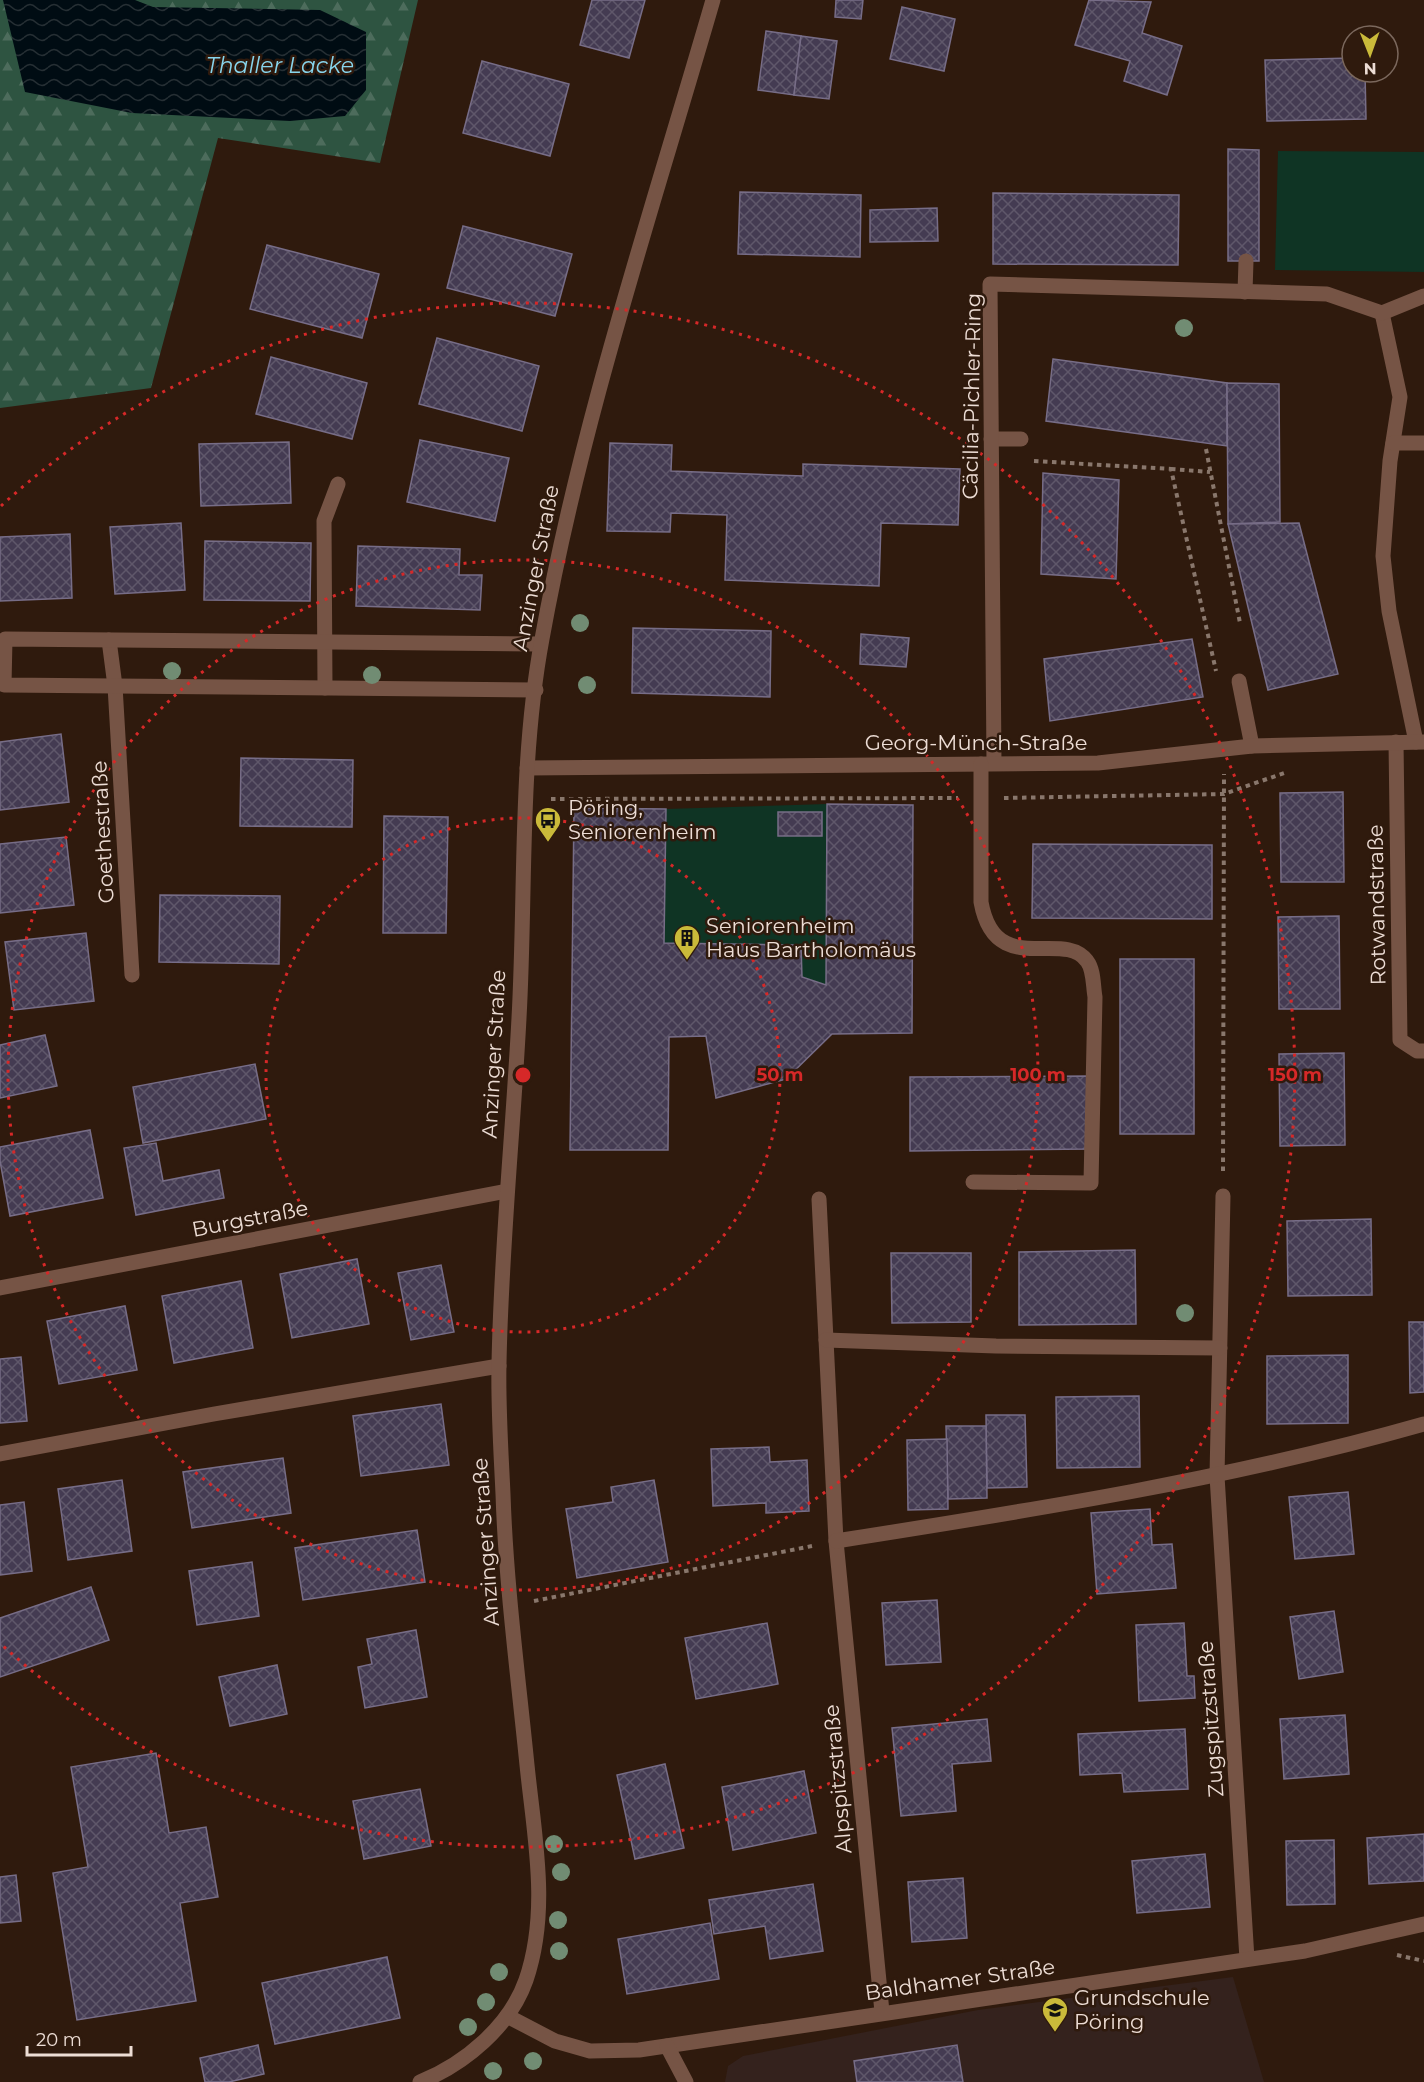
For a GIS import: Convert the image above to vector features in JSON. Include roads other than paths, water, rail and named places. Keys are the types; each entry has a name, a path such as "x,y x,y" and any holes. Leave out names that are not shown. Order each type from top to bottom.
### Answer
{"street":[{"name":"Anzinger Straße","path":"420,2082 440,2074 476,2048 507,2016 525,1984 532,1959 539,1894 510,1606 503,1500 499,1366 507,1191 519,1016 527,768 540,644 576,471 713,0"},
{"path":"1245,292 1246,261"},
{"name":"Cäcilia-Pichler-Ring","path":"973,1182 1091,1183 1095,997 1087,960 1071,951 1018,947 991,933 984,920 981,902 987,763 992,459 990,284 1327,294 1382,313"},
{"path":"1420,742 1389,611 1383,556 1393,443 1400,397 1382,313 1424,296"},
{"path":"991,439 1021,439"},
{"path":"1393,443 1424,443"},
{"path":"325,688 324,521 338,484"},
{"path":"536,690 4,685 5,639 540,644"},
{"name":"Goethestraße","path":"109,640 115,686 132,975"},
{"path":"1239,681 1252,746"},
{"name":"Rotwandstraße","path":"1396,742 1400,1040 1417,1051 1424,1051"},
{"name":"Georg-Münch-Straße","path":"527,768 1098,763 1252,746 1420,742"},
{"name":"Burgstraße","path":"0,1288 507,1191"},
{"name":"Zugspitzstraße","path":"1223,1196 1216,1476 1247,1959"},
{"name":"Alpspitzstraße","path":"819,1199 837,1541 882,2012"},
{"path":"826,1340 996,1346 1220,1348"},
{"path":"0,1454 214,1414 499,1366"},
{"path":"837,1541 1046,1508 1216,1476 1369,1440 1424,1424"},
{"name":"Baldhamer Straße","path":"507,2016 555,2041 590,2051 639,2050 882,2012 1305,1952 1424,1924"},
{"path":"667,2046 686,2082"}],"water":[{"name":"Thaller Lacke","path":"3,0 135,0 153,7 320,10 366,32 366,90 345,116 290,121 132,113 25,92"}],"place":[{"name":"Pöring, Seniorenheim","path":"548,843"},
{"name":"Seniorenheim Haus Bartholomäus","path":"687,961"},
{"name":"Grundschule Pöring","path":"1055,2033"}]}
